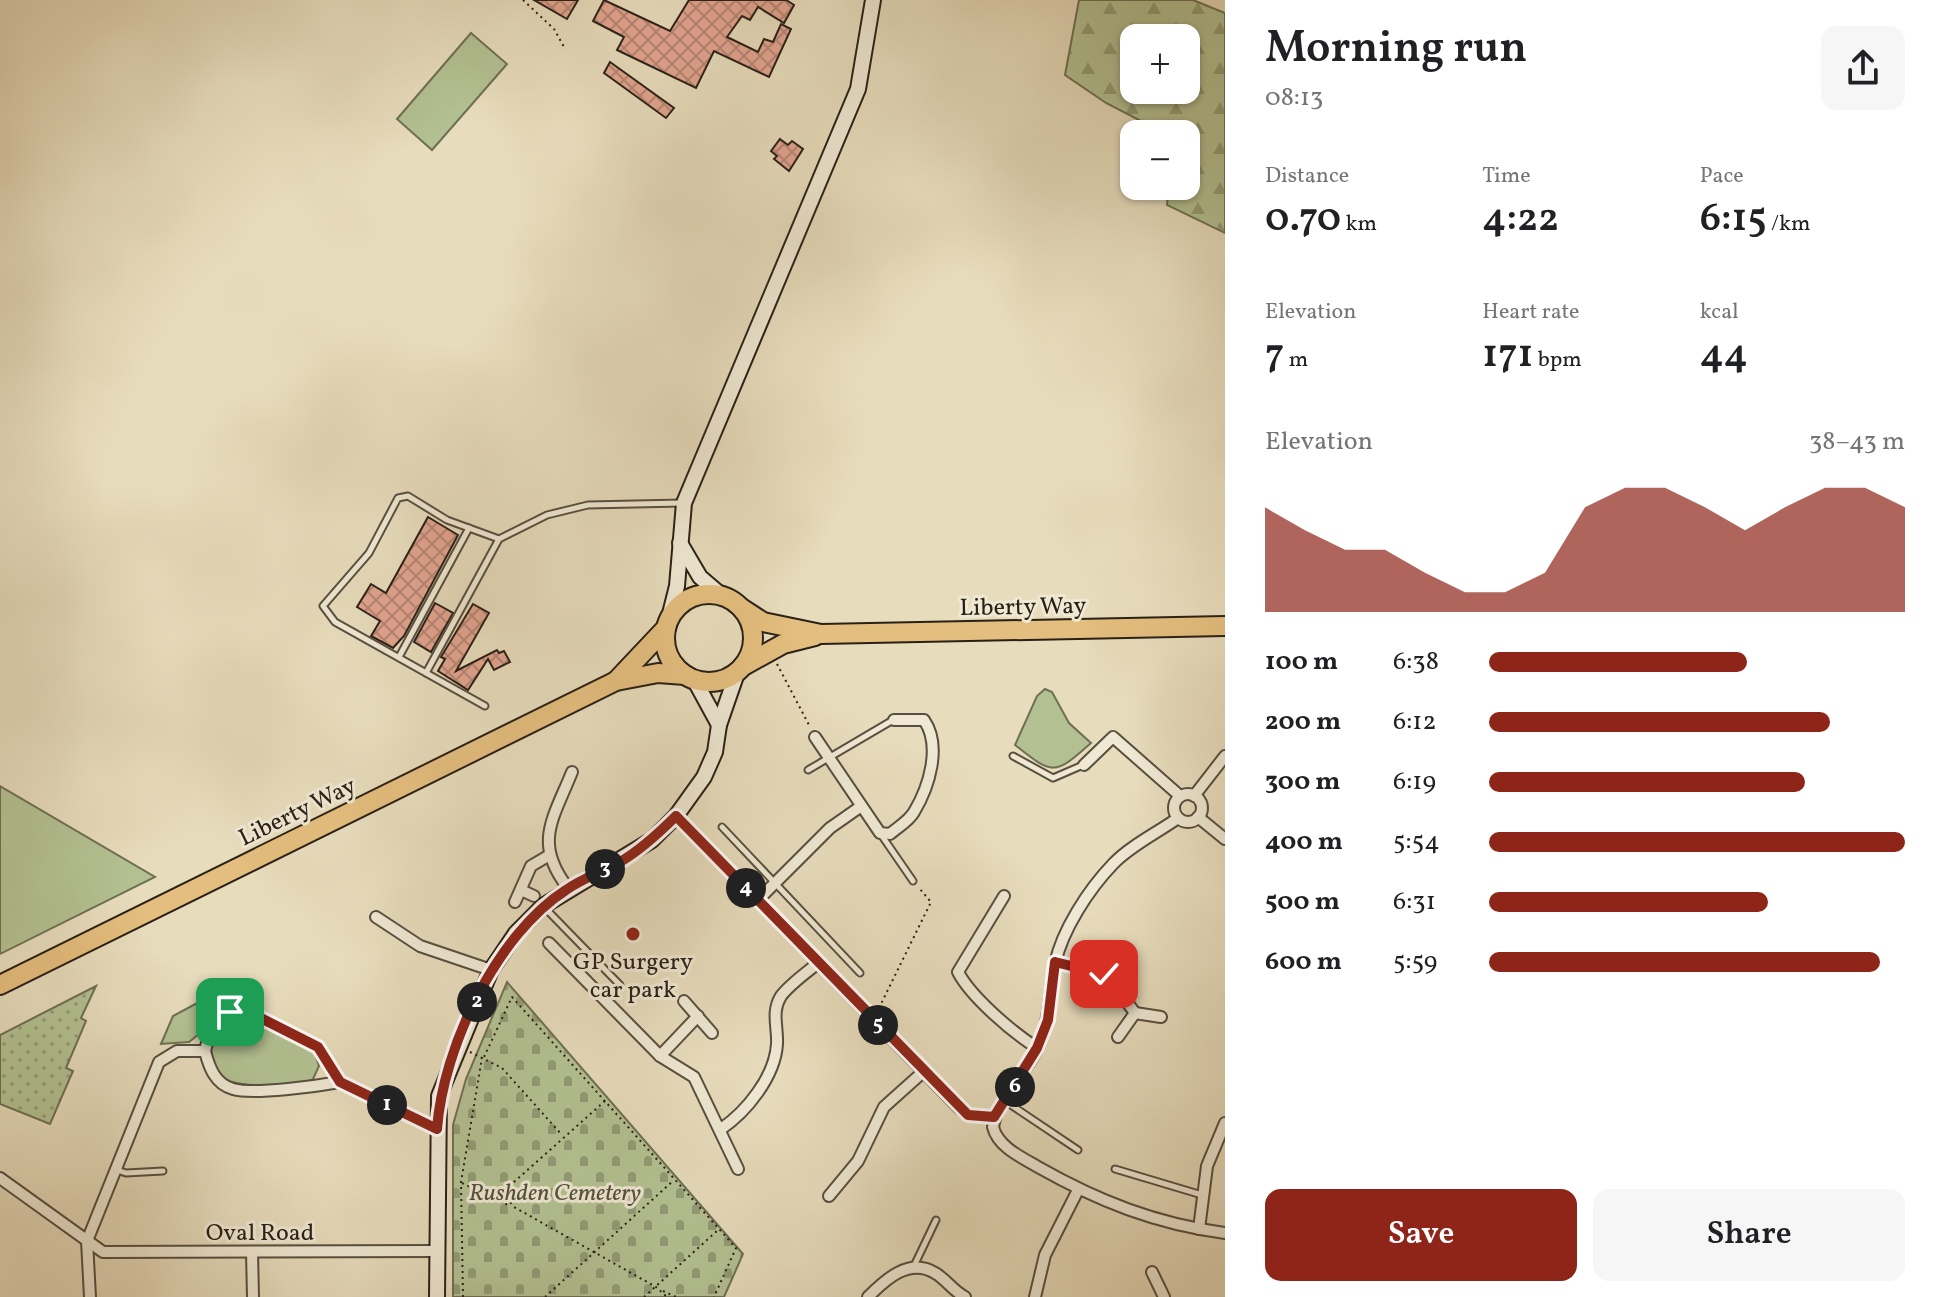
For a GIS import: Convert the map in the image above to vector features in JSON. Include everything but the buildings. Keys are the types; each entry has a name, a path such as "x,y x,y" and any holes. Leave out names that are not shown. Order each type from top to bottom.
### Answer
{"highway":[{"path":"697,595 721,595 743,609 754,637 741,669 717,682 690,678 670,660 668,623 676,608 697,595"},
{"name":"Liberty Way","path":"743,609 763,622 821,634 1225,626"},
{"name":"Liberty Way","path":"616,681 668,623"},
{"name":"Liberty Way","path":"741,669 783,644 821,634"},
{"name":"Liberty Way","path":"0,985 616,681 658,673 690,678"}],"street":[{"path":"668,623 677,586 684,503 858,89 873,0"},
{"path":"680,543 700,577 721,595"},
{"path":"437,1297 439,1096 491,970 538,901 621,861 652,840 676,816 704,777 715,752 719,725 741,669"},
{"path":"690,678 719,725"},
{"path":"815,737 880,833 890,834 913,815 933,766 930,729 924,720 894,720"},
{"path":"1084,765 1113,737 1180,796 1194,796"},
{"path":"1194,796 1225,756"},
{"path":"568,888 553,869 548,856 549,829 572,772"},
{"path":"1178,818 1174,805 1180,796"},
{"path":"1178,818 1190,822 1198,817 1202,808 1194,796"},
{"path":"758,900 830,828 860,807"},
{"path":"676,816 968,1115 994,1117"},
{"path":"1198,817 1225,839"},
{"path":"1178,818 1114,864 1071,924 1055,962 1048,1020 1037,1048 994,1117 995,1135 1003,1145 1078,1190 1139,1215 1225,1233"},
{"path":"515,902 534,862 548,856"},
{"path":"521,890 538,901"},
{"path":"1004,896 958,972 966,987 985,1002 1007,1028 1037,1048"},
{"path":"376,917 420,946 491,970"},
{"path":"549,943 660,1056 694,1077 738,1169"},
{"path":"1055,962 1104,974 1135,1013 1161,1017"},
{"path":"721,1129 743,1114 773,1064 777,1045 775,1011 782,995 818,963"},
{"path":"684,1001 712,1033"},
{"path":"340,1082 307,1087 233,1089 210,1073 205,1051 211,1027 230,1012 247,1011 318,1047 340,1082 437,1129"},
{"path":"1118,1037 1135,1013"},
{"path":"660,1056 698,1016"},
{"path":"90,1297 87,1241 159,1062 177,1051 205,1051"},
{"path":"829,1196 858,1161 884,1107 923,1072"},
{"path":"1199,1229 1207,1166 1225,1123"},
{"name":"Oval Road","path":"0,1178 103,1252 436,1251"},
{"path":"1035,1297 1045,1255 1078,1190"},
{"path":"252,1252 253,1297"},
{"path":"868,1297 889,1276 913,1267 934,1272 965,1297"},
{"path":"1152,1272 1164,1297"}],"lane":[{"path":"485,706 329,618 323,606 369,553 398,498 408,496 469,528 499,539"},
{"path":"426,673 499,539 547,515 588,505 652,501 684,503"},
{"path":"399,657 469,528"},
{"path":"808,770 885,722 894,720"},
{"path":"1013,756 1053,778 1084,765"},
{"path":"722,827 860,973"},
{"path":"880,833 913,881"},
{"path":"538,901 620,985"},
{"path":"1004,1100 1078,1150"},
{"path":"1115,1169 1203,1195"},
{"path":"116,1170 126,1173 163,1171"},
{"path":"913,1267 936,1220"}],"path":[{"path":"523,0 554,29 564,47"},
{"path":"772,656 815,737"},
{"path":"873,1020 931,902 913,881"},
{"path":"463,1297 461,1182 483,1057 512,997 737,1251 714,1297"},
{"path":"458,1047 502,1068 563,1136"},
{"path":"494,1199 606,1100"},
{"path":"547,1296 675,1179"},
{"path":"461,1182 514,1207 676,1297"},
{"path":"509,1187 509,1197 514,1207"},
{"path":"644,1297 719,1229"},
{"path":"661,1290 667,1297"}],"green space":[{"path":"1079,0 1193,0 1225,13 1225,233 1167,205 1168,200 1200,200 1200,120 1139,120 1106,103 1065,75"},
{"path":"471,33 507,64 432,150 397,119"},
{"path":"1045,689 1052,692 1069,723 1091,743 1069,761 1053,768 1038,762 1015,745 1037,696"},
{"path":"0,786 155,877 0,954"},
{"name":"Rushden Cemetery","path":"507,982 743,1254 724,1297 453,1297 453,1125 466,1079"},
{"path":"96,986 81,1018 86,1021 66,1068 73,1071 50,1124 0,1104 0,1035"},
{"path":"199,1002 225,1004 198,1028 199,1034 189,1042 161,1044 173,1016"},
{"path":"242,1014 314,1050 319,1066 313,1079 293,1085 255,1085 231,1082 222,1077 212,1061 213,1032 233,1015"}],"place":[{"name":"GP Surgery car park","path":"633,934"}],"route":[{"path":"230,1012 247,1011 318,1047 340,1082 437,1129 439,1096 491,970 502,951 543,906 568,888 621,861 652,840 676,816 968,1115 994,1117 1018,1084 1048,1020 1055,962 1104,974"}]}
